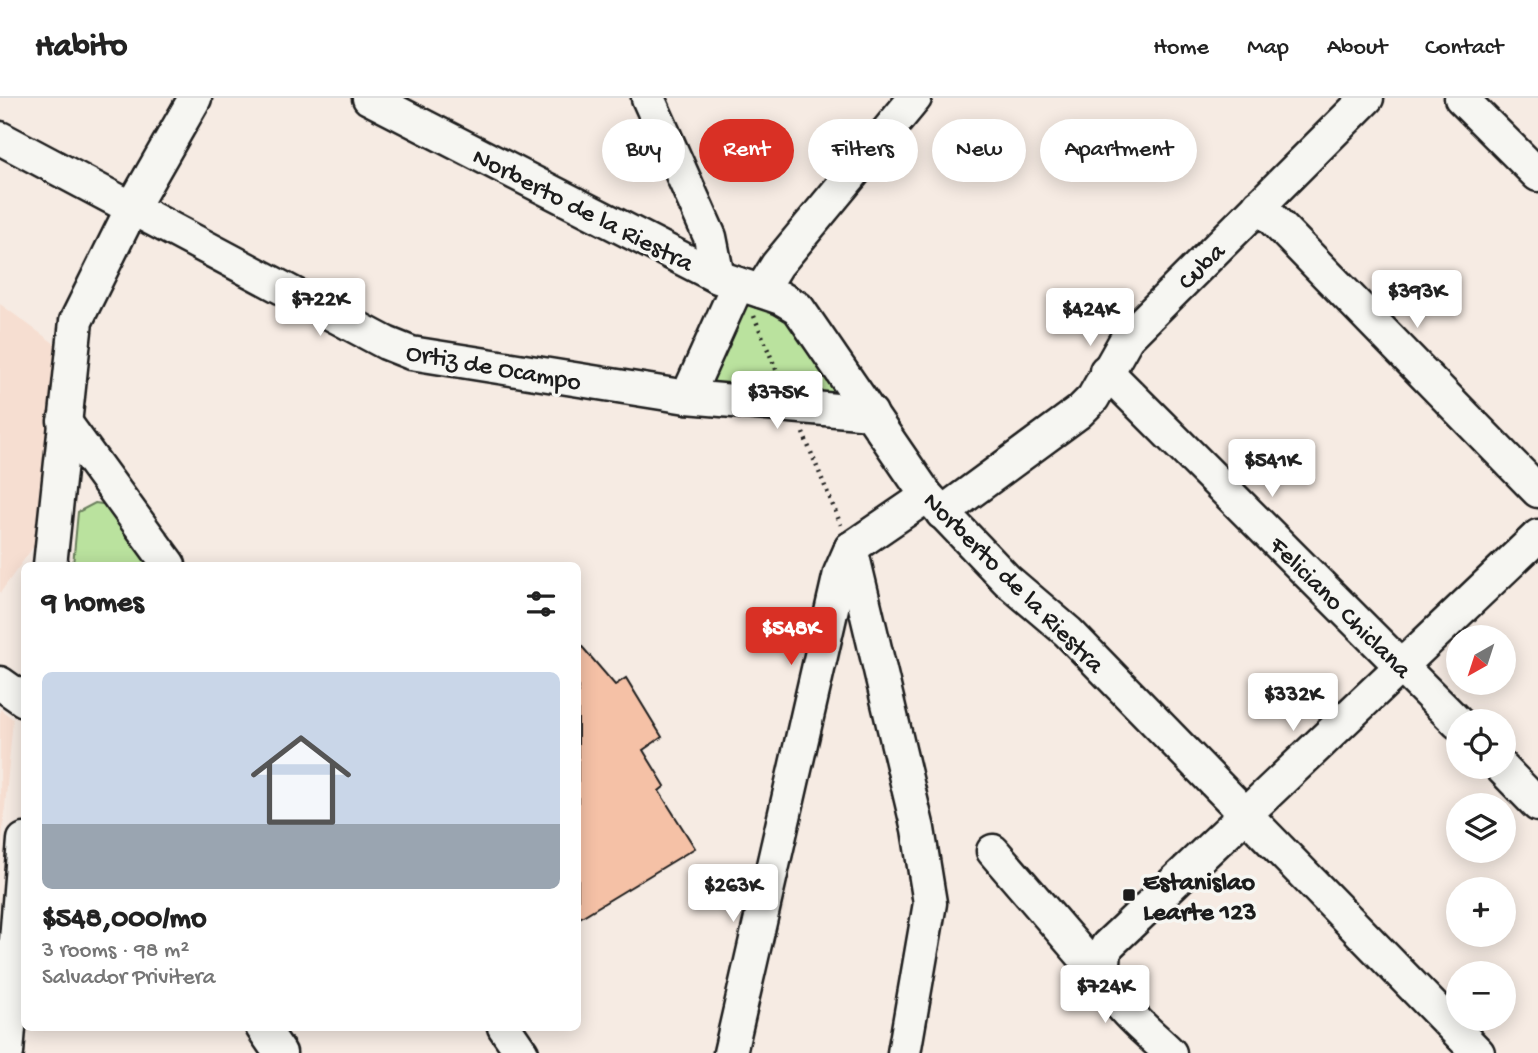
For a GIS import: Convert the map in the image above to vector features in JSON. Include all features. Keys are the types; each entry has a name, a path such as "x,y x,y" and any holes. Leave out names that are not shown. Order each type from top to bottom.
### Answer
{"street":[{"path":"50,562 76,321 132,208 195,98"},
{"name":"Norberto de la Riestra","path":"369,98 739,284 798,308 934,504 1007,580 1068,632 1478,1053"},
{"path":"649,98 710,237 739,284"},
{"path":"687,397 739,284 777,265 915,98"},
{"name":"Cuba","path":"851,548 934,504 1079,412 1093,398 1127,338 1367,98"},
{"path":"1461,98 1538,175"},
{"name":"Ortiz de Ocampo","path":"0,138 386,343 411,353 687,397 871,413"},
{"path":"1259,205 1538,491"},
{"name":"Feliciano Chiclana","path":"1106,371 1446,711"},
{"path":"64,421 167,562"},
{"path":"1102,971 1107,946 1538,536"},
{"path":"730,1053 840,573 851,548"},
{"path":"851,548 918,829 930,903 904,1053"},
{"path":"0,683 21,698"},
{"path":"1513,779 1538,805"},
{"path":"993,851 1102,971 1111,993 1170,1053"},
{"path":"7,1053 21,885"},
{"path":"265,1031 280,1053"},
{"path":"507,1031 522,1053"}],"shaded area":[{"path":"0,304 55,344 44,532 0,593"},
{"path":"0,709 13,719 0,862"}],"green space":[{"path":"747,300 792,317 858,407 697,392"},
{"path":"95,503 109,505 150,562 73,562 78,512"}],"building":[{"path":"581,645 615,685 626,678 662,737 643,750 665,786 659,791 695,848 581,917"}],"place":[{"name":"Estanislao Learte 123","path":"1129,895"}]}
